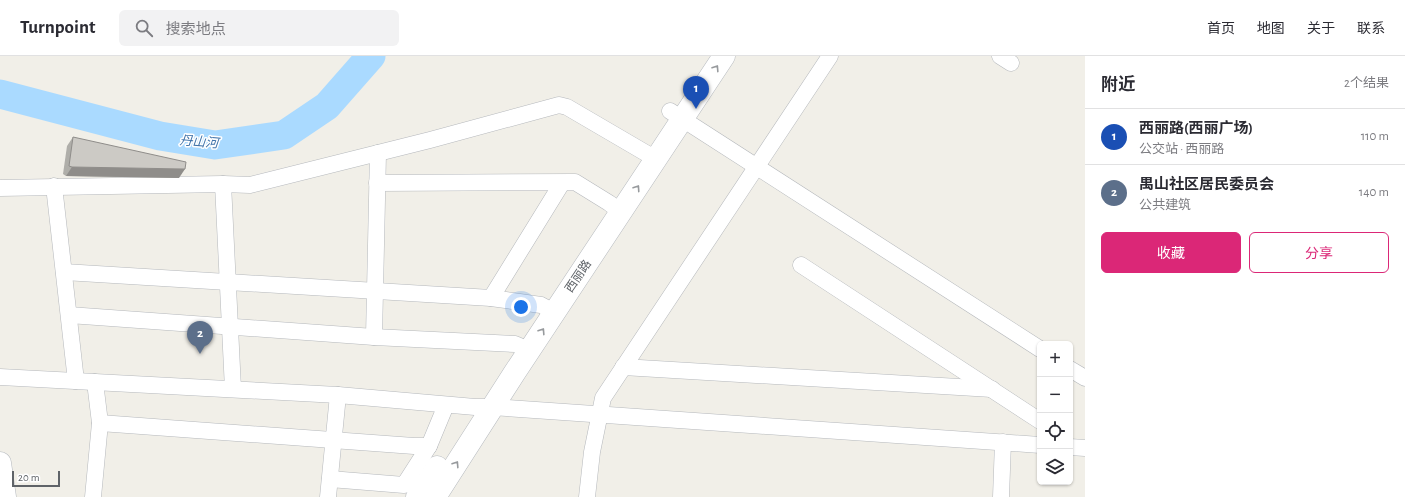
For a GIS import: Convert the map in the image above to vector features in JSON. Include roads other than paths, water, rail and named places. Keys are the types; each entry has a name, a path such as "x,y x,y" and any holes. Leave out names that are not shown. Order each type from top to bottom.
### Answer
{"main road":[{"name":"西丽路","path":"435,497 484,407 522,347 676,115 706,56"},
{"name":"西丽路","path":"676,115 724,56"},
{"name":"西丽路","path":"417,497 484,407"},
{"path":"0,463 5,497"}],"street":[{"path":"586,497 592,452 603,398 830,56"},
{"path":"0,188 54,186 250,185 560,105 567,107 650,155"},
{"path":"676,115 1037,347"},
{"path":"374,337 378,153"},
{"path":"377,182 575,182 615,207"},
{"path":"491,298 562,182"},
{"path":"224,184 233,389"},
{"path":"54,186 76,381"},
{"path":"801,265 1037,418"},
{"path":"64,272 491,298 548,309"},
{"path":"69,315 522,347"},
{"path":"623,367 992,389"},
{"path":"1073,370 1085,378"},
{"path":"0,377 338,395 484,407 1037,445"},
{"path":"93,497 100,423 95,382"},
{"path":"328,497 338,395"},
{"path":"330,479 404,485 429,446 446,404"},
{"path":"100,423 429,446"},
{"path":"1001,497 1003,442"}],"waterway":[{"name":"丹山河","path":"0,94 160,136 215,145 284,135 327,106 371,56"}],"place":[{"name":"西丽路(西丽广场)","path":"696,109"},
{"name":"禺山社区居民委员会","path":"200,354"}]}
